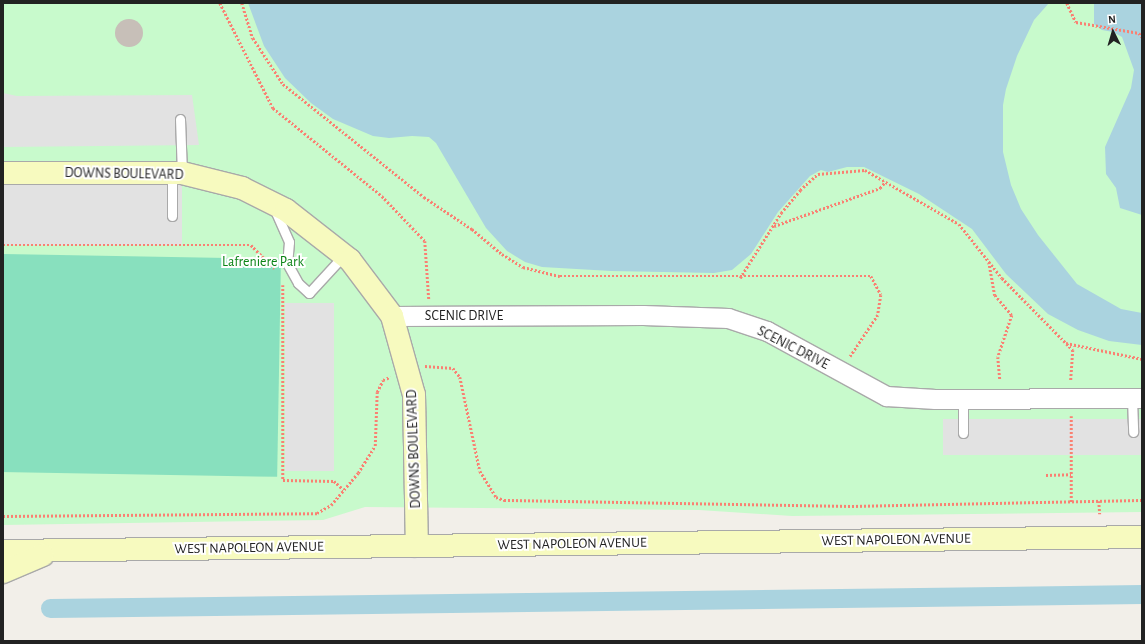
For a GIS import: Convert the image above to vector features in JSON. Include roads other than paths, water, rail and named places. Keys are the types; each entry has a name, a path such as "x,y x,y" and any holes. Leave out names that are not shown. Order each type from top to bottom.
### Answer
{"main road":[{"name":"DOWNS BOULEVARD","path":"3,173 177,173 242,188 286,210 344,255 392,316 408,369 414,396 417,546"},
{"name":"WEST NAPOLEON AVENUE","path":"3,551 1142,537"},
{"path":"3,572 23,562 59,550"}],"street":[{"name":"SCENIC DRIVE","path":"392,316 643,315 728,318 767,332 886,396 963,399 1137,398"}],"lane":[{"path":"172,216 177,173 180,119"},
{"path":"272,203 289,242 287,263 298,283 309,293 344,255"},
{"path":"1132,432 1137,398"},
{"path":"963,399 963,433"}],"water":[{"path":"248,3 1049,3 1034,20 1017,56 1006,89 1003,105 1003,152 1011,185 1021,209 1038,235 1077,284 1121,309 1142,313 1142,345 1109,341 1078,330 1048,314 1006,274 972,229 919,194 864,167 847,167 828,172 821,170 810,176 778,212 751,254 732,270 714,273 611,271 542,267 525,262 507,251 486,228 436,143 429,137 412,136 389,138 373,136 333,119 311,103 285,78 264,46"},
{"path":"1094,3 1142,3 1142,215 1120,208 1116,188 1106,174 1105,147 1131,88 1134,70 1122,37 1113,32 1102,30 1094,24"}],"waterway":[{"path":"50,608 1142,594"}],"park label":[{"name":"Lafreniere Park","path":"263,262"}]}
